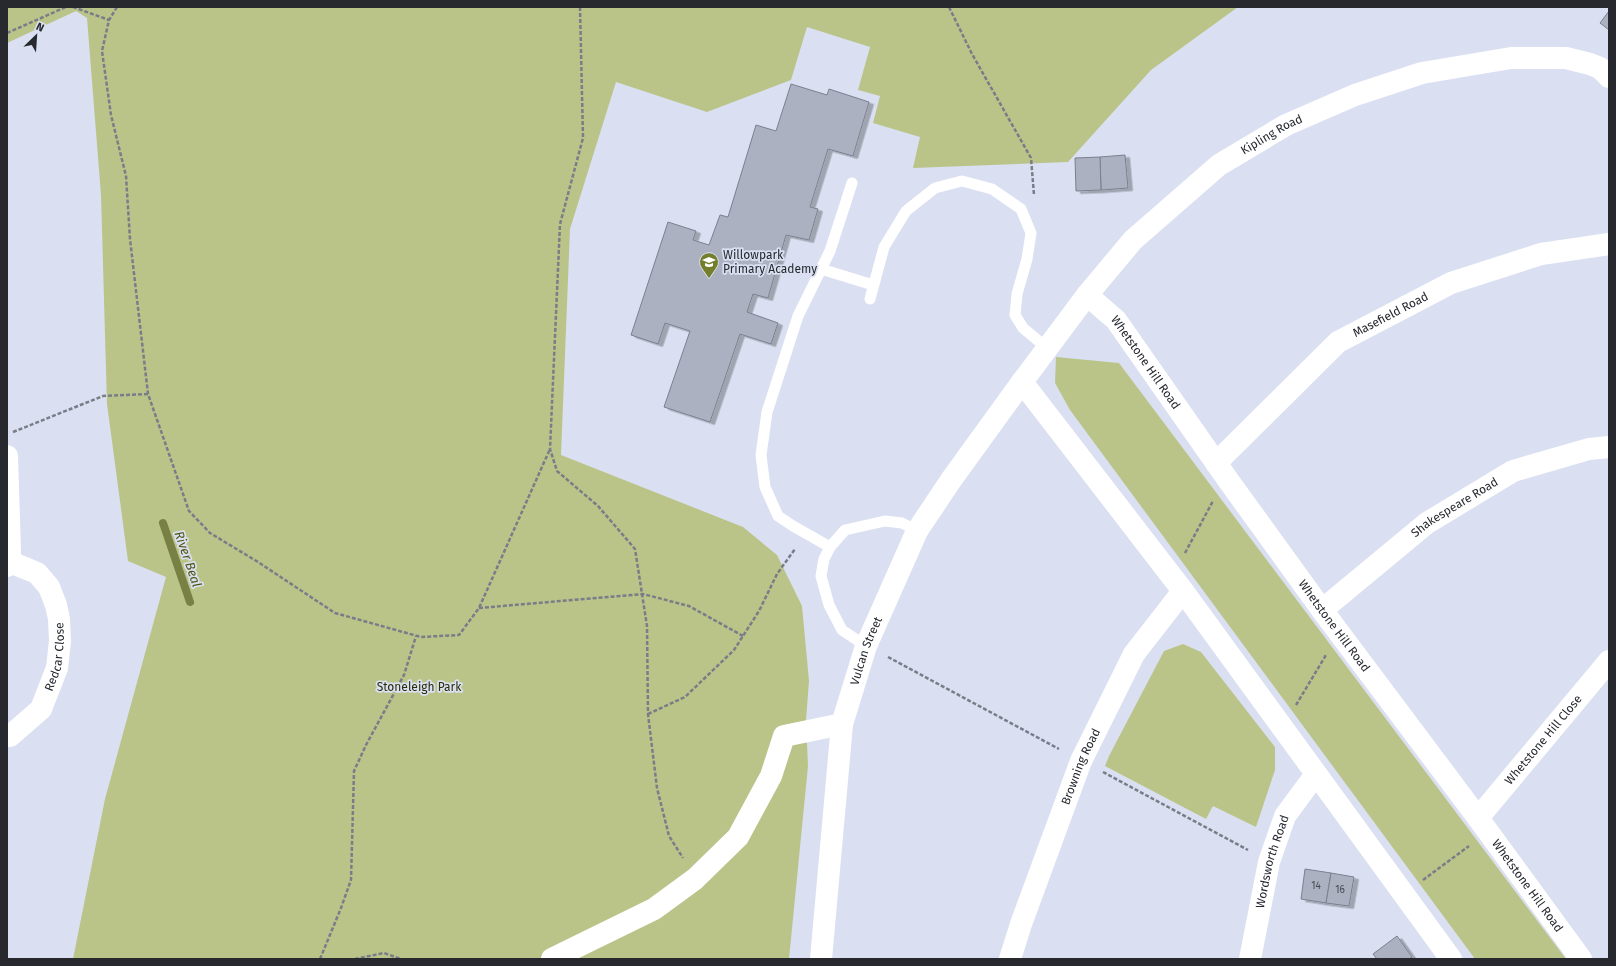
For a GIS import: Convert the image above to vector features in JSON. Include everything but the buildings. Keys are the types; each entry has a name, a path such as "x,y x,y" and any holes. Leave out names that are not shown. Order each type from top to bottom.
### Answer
{"street":[{"name":"Kipling Road","path":"1022,382 1087,295 1133,240 1219,165 1286,125 1355,95 1422,73 1512,58 1566,58 1600,68 1609,77"},
{"name":"Masefield Road","path":"1222,471 1338,342 1451,283 1541,254 1609,244"},
{"name":"Whetstone Hill Road","path":"1087,295 1116,320 1322,610 1478,818 1581,959"},
{"name":"Vulcan Street","path":"822,959 842,724 866,646 917,531 951,480 1022,382"},
{"path":"1022,382 1183,591 1452,959"},
{"name":"Shakespeare Road","path":"1322,610 1427,523 1514,471 1589,449 1609,447"},
{"path":"7,456 8,564"},
{"name":"Redcar Close","path":"8,564 37,573 49,587 56,605 59,619 60,641 57,668 41,709 10,736"},
{"name":"Browning Road","path":"1010,959 1021,924 1082,761 1134,654 1183,591"},
{"name":"Whetstone Hill Close","path":"1478,818 1609,661"},
{"path":"552,959 654,909 695,879 738,837 771,776 784,736 842,724"},
{"name":"Wordsworth Road","path":"1250,959 1269,862 1285,816 1316,774"}],"lane":[{"path":"870,299 884,247 906,211 935,188 962,181 992,188 1021,209 1031,233 1027,259 1017,294 1015,315 1023,328 1047,348"},
{"path":"830,547 778,516 765,487 761,455 766,412 798,316 830,251 852,183"},
{"path":"821,269 873,285"},
{"path":"866,646 842,630 828,605 821,576 824,559 830,547 845,530 885,521 902,523 917,531"}],"path":[{"path":"7,33 66,7"},
{"path":"73,7 109,20"},
{"path":"117,7 109,20 102,51 111,115 126,176 130,239 148,394 189,511 210,533 258,562 335,613 421,637 459,635 479,608 550,449"},
{"path":"580,7 583,138 560,224 550,449 557,471 598,506 636,549 648,626 648,714 657,788 669,836 695,879"},
{"path":"949,7 972,54 1031,158 1034,196"},
{"path":"7,434 103,396 148,394"},
{"path":"1183,591 1184,556 1222,486 1222,471"},
{"path":"648,714 684,697 734,650 759,610 776,574 806,534"},
{"path":"479,608 642,594 689,606 743,636"},
{"path":"320,959 342,908 351,880 354,771 366,745 404,675 416,636"},
{"path":"1282,728 1328,652"},
{"path":"1404,895 1476,840 1478,818"},
{"path":"355,959 384,953 401,959"}],"green space":[{"name":"Stoneleigh Park","path":"7,7 1238,7 1151,70 1068,162 913,168 920,137 873,123 880,96 858,90 870,47 807,27 791,80 707,112 616,82 570,229 561,455 743,527 777,555 802,606 809,681 806,720 808,766 789,959 73,959 105,799 166,577 128,561 107,404 101,195 87,18 76,11 7,43"},
{"path":"1056,357 1119,363 1566,959 1475,959 1070,410 1055,383"},
{"path":"1183,644 1201,652 1275,747 1275,770 1256,827 1213,806 1206,819 1105,766 1164,651"}],"waterway":[{"name":"River Beal","path":"163,523 190,602"}],"place":[{"name":"Willowpark Primary Academy","path":"709,279"}]}
